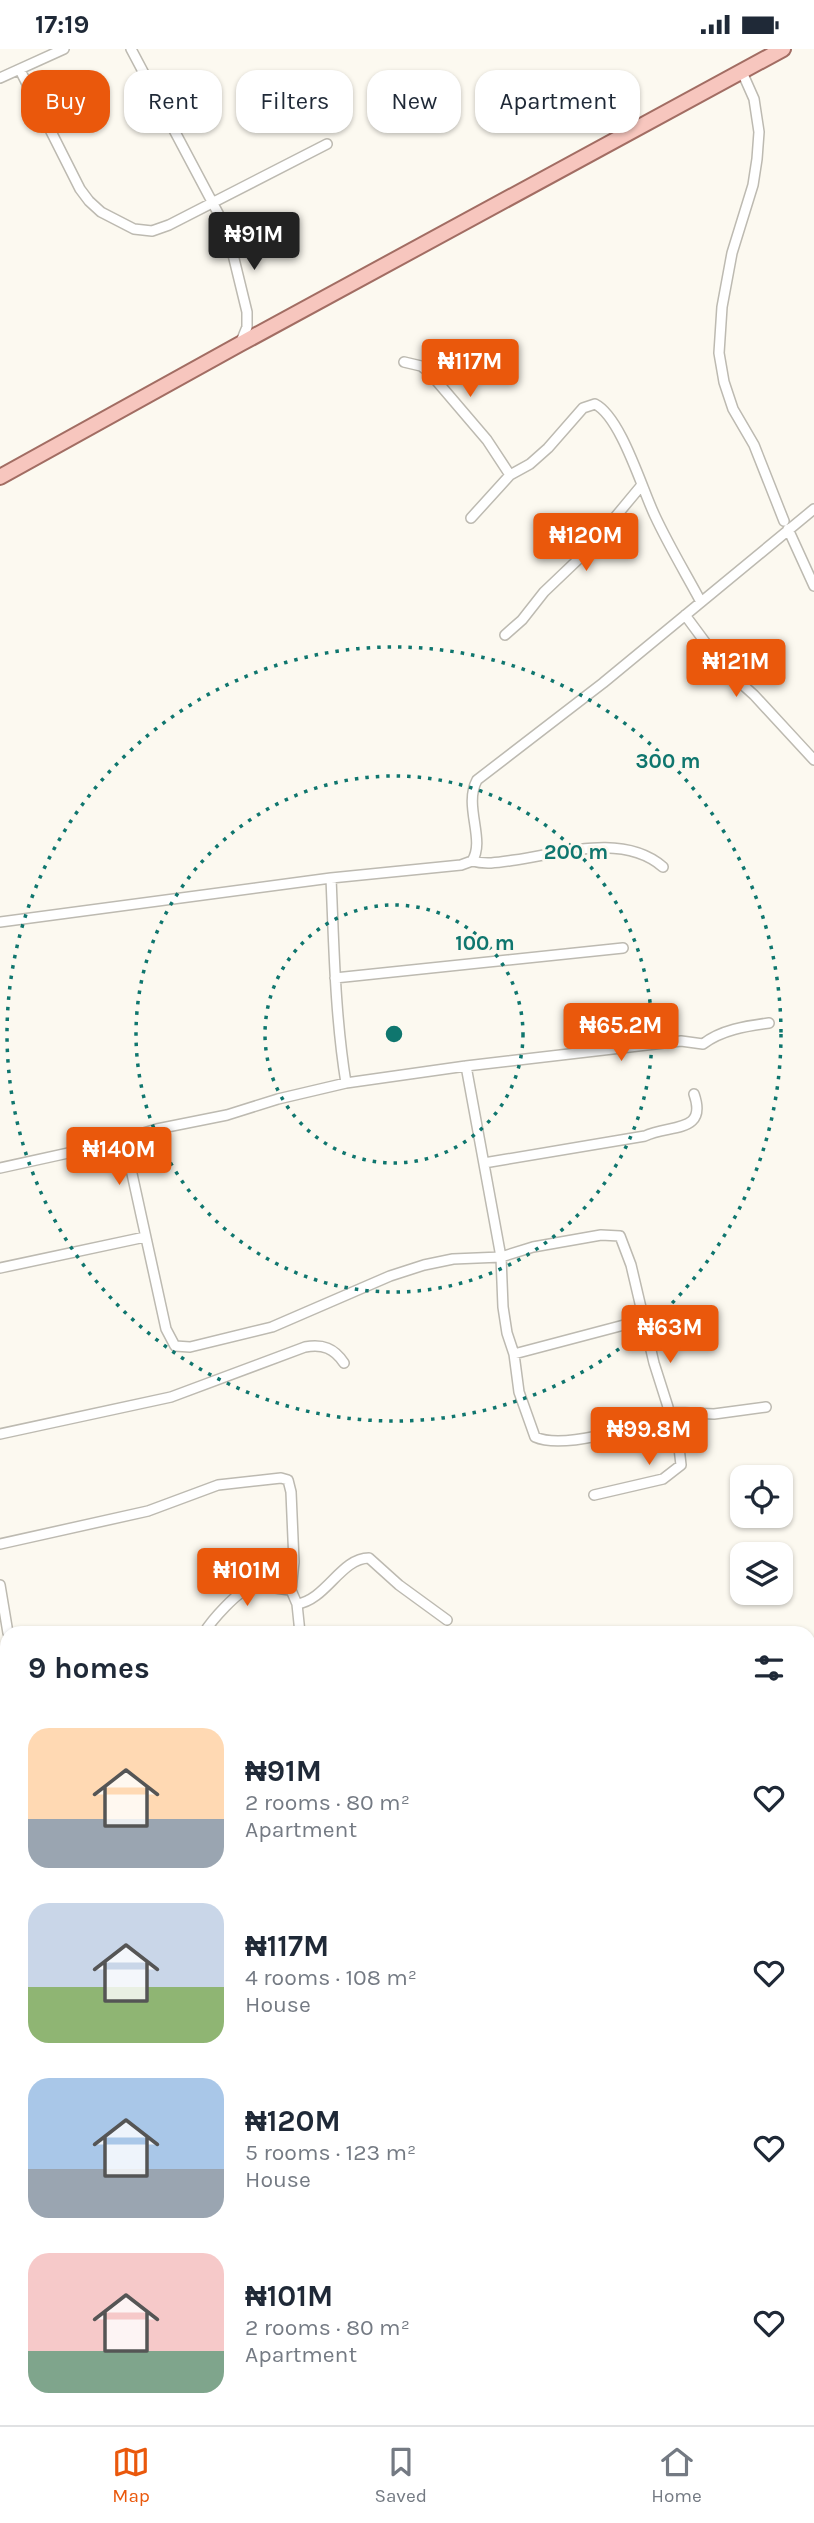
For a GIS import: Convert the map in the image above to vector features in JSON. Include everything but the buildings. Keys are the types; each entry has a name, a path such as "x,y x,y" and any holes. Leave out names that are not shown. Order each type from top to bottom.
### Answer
{"main road":[{"path":"0,477 783,49"}],"street":[{"path":"0,78 65,49"},
{"path":"131,49 227,230 245,295 247,327 240,344"},
{"path":"20,70 80,189 101,212 134,229 152,231 214,204 327,144"},
{"path":"742,72 754,99 759,132 757,159 753,185 732,253 722,307 719,353 724,382 733,409 754,445 814,586"},
{"path":"404,362 421,366 429,372 487,440 510,474"},
{"path":"471,518 510,474 530,464 583,408 595,404 601,407 620,437 641,486 701,602"},
{"path":"505,635 522,620 544,592 587,551 641,486"},
{"path":"472,861 476,850 471,800 477,780 603,683 701,602 786,525 814,509"},
{"path":"685,615 725,669 754,695 814,760"},
{"path":"0,922 331,878 461,865 472,861 495,863 587,850 624,848 643,853 663,867"},
{"path":"331,878 335,978 346,1083"},
{"path":"335,978 623,948"},
{"path":"0,1168 135,1137 157,1129 228,1115 278,1098 346,1083 681,1041 703,1044 711,1037 740,1027 769,1023"},
{"path":"135,1137 129,1160 169,1338 175,1346 190,1347 272,1327 365,1286 424,1265 453,1259 501,1257 533,1247 614,1234 621,1236 631,1265 643,1320 668,1407 664,1417 607,1433 564,1441 544,1441 535,1437 519,1392 514,1354 503,1307 501,1257 466,1066"},
{"path":"484,1163 565,1151 645,1136 657,1130 674,1129 696,1118 699,1106 694,1094"},
{"path":"0,1268 145,1237"},
{"path":"514,1354 643,1320"},
{"path":"0,1434 171,1397 305,1347 328,1347 335,1351 344,1363"},
{"path":"667,1412 714,1415 766,1407"},
{"path":"594,1495 663,1479 681,1465 676,1421 667,1412"},
{"path":"0,1544 148,1511 218,1485 281,1478 288,1480 291,1492 294,1562 291,1590 297,1604 299,1626"},
{"path":"297,1604 307,1603 317,1597 343,1571 369,1557 399,1585 447,1620"},
{"path":"0,1585 7,1626"},
{"path":"210,1626 235,1598 250,1587 291,1590"}]}
